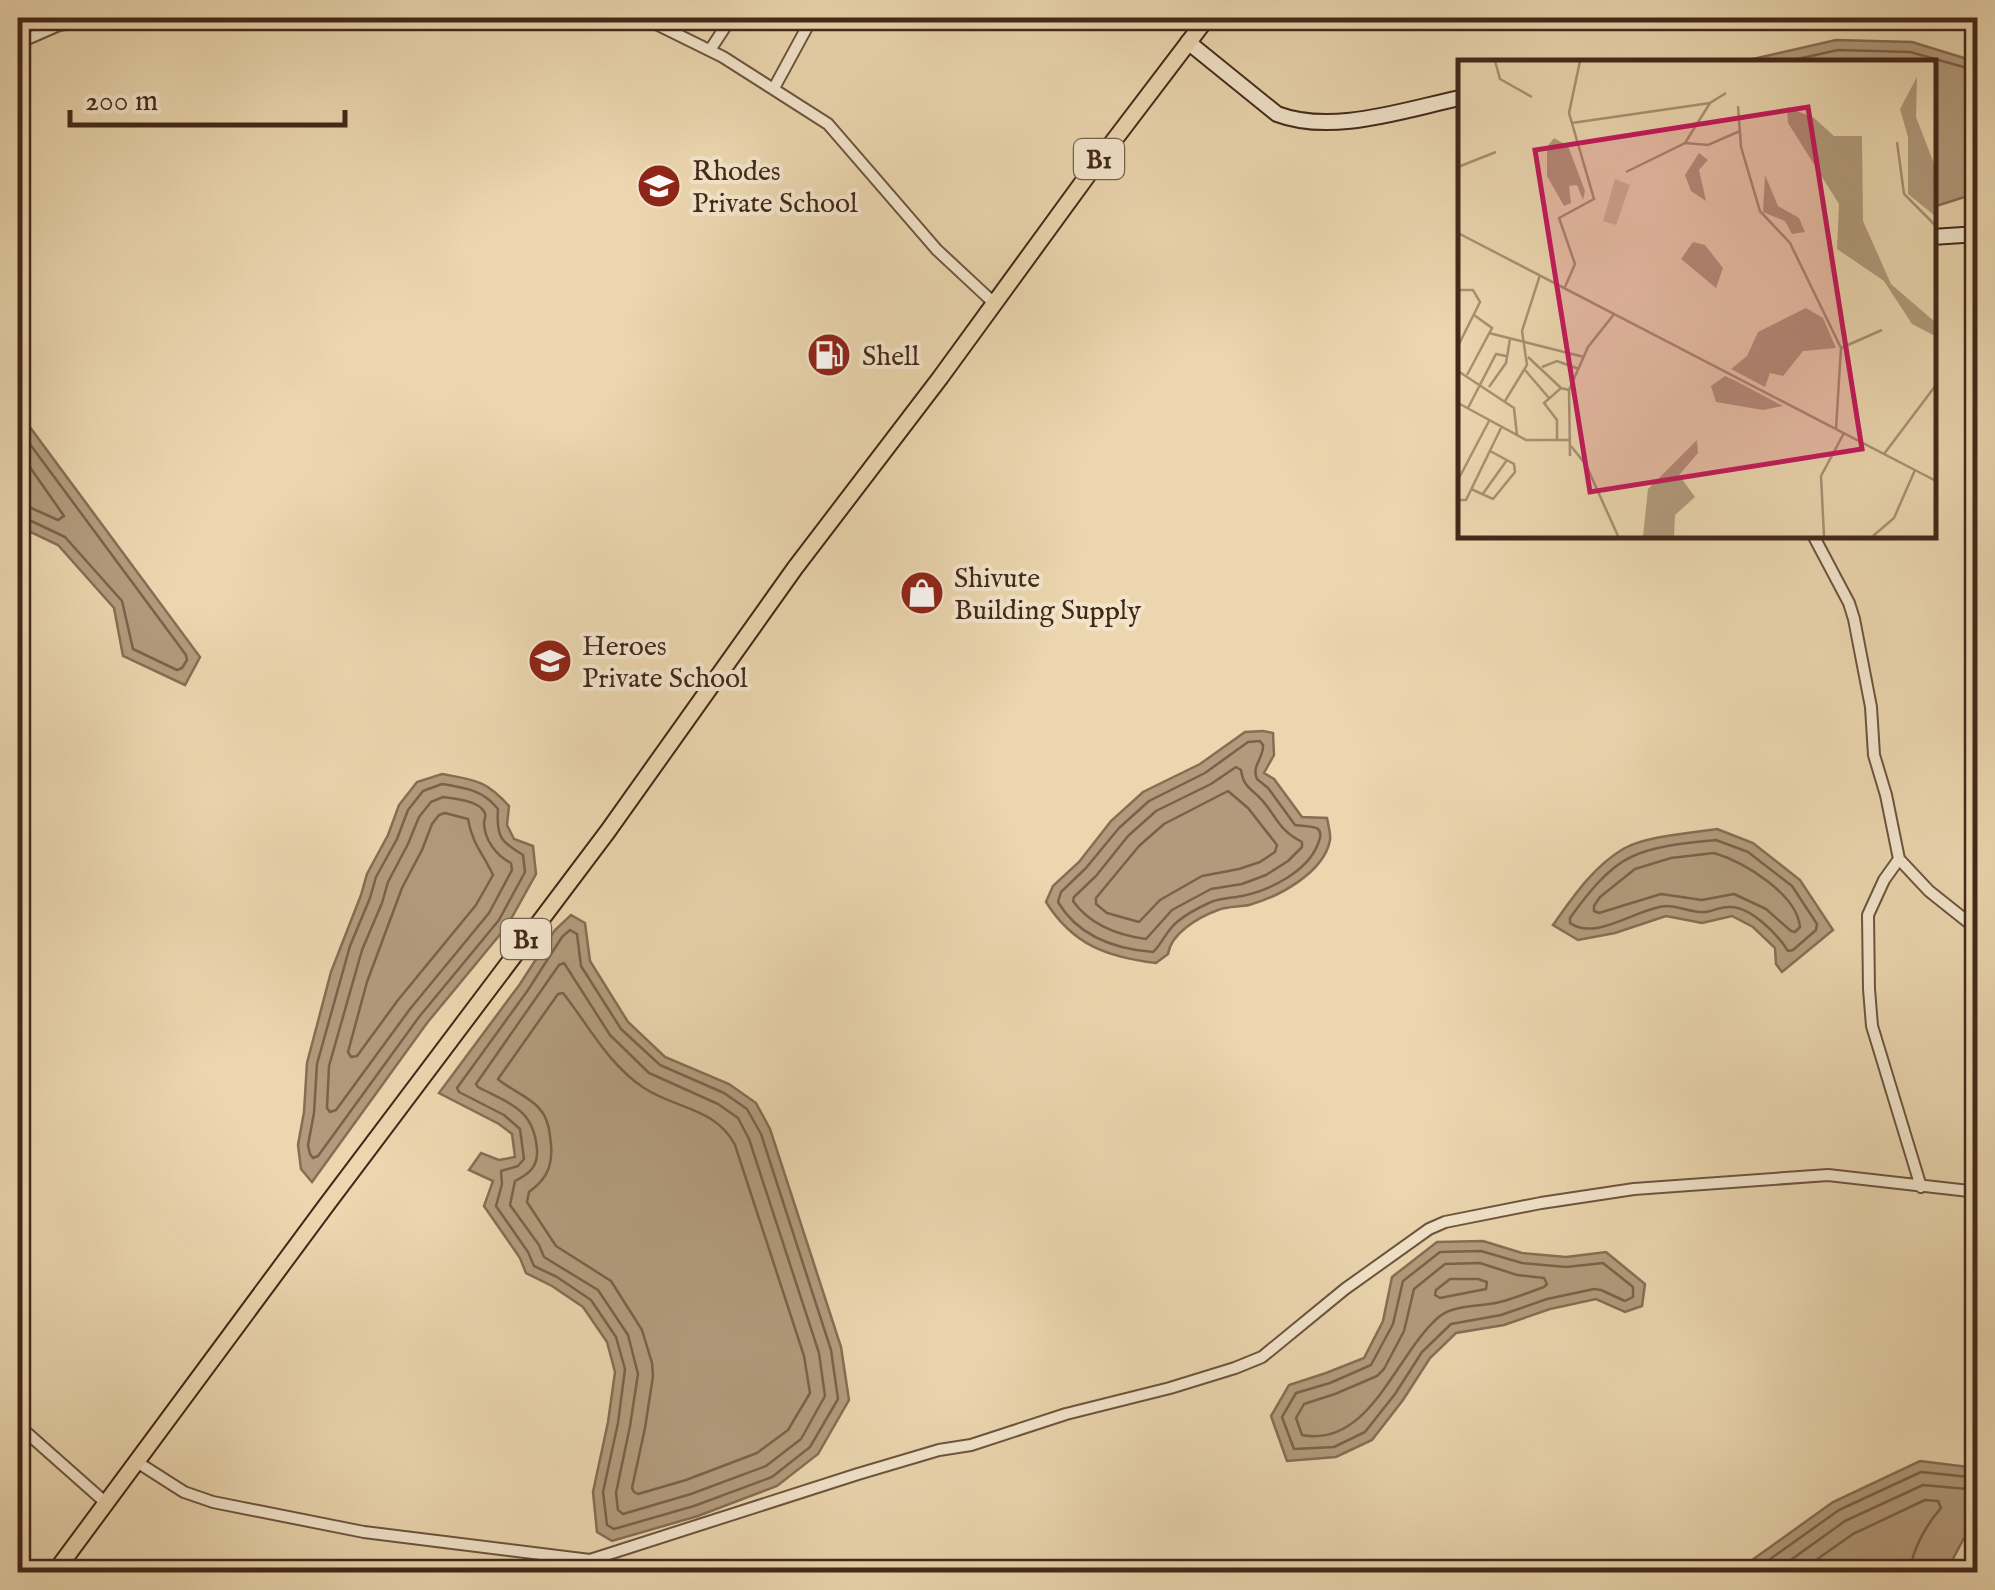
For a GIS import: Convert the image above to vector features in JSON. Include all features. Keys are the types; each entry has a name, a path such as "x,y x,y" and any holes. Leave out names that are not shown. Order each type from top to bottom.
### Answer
{"main road":[{"name":"B1","path":"55,1572 608,831 794,568 1207,18"}],"street":[{"path":"18,43 58,25 102,18"},
{"path":"644,18 710,50 828,124 937,250 995,304"},
{"path":"710,50 731,18"},
{"path":"774,88 812,18"},
{"path":"1188,42 1277,114 1293,120 1334,123 1458,98"},
{"path":"1935,237 1978,234"},
{"path":"1815,538 1854,619 1871,708 1874,755 1900,859 1929,891 1978,930"},
{"path":"1900,859 1884,880 1868,916 1869,989 1872,1026 1921,1187"},
{"path":"137,1462 184,1492 213,1502 364,1532 590,1566 858,1474 1170,1388 1262,1358 1345,1289 1444,1222 1621,1191 1828,1175 1978,1192"},
{"path":"18,1424 106,1503"}],"water":[{"path":"1836,40 1912,42 1977,62 1977,193 1935,206 1935,60 1749,60"},
{"path":"18,411 200,657 185,685 123,656 114,608 58,545 18,526"},
{"path":"1245,732 1273,733 1274,755 1264,773 1274,779 1302,817 1327,818 1330,840 1319,863 1309,873 1273,896 1222,909 1195,921 1174,939 1168,954 1156,963 1122,957 1093,946 1056,917 1046,902 1053,886 1079,862 1111,821 1143,792 1200,764"},
{"path":"442,774 479,782 509,806 507,825 514,839 533,846 536,874 507,926 427,1023 312,1182 301,1169 298,1145 307,1063 331,972 367,874 399,805 417,782"},
{"path":"1717,829 1753,843 1800,880 1833,930 1782,972 1776,964 1775,948 1753,927 1732,916 1702,923 1666,916 1578,940 1553,925 1593,874 1623,849 1656,838"},
{"path":"571,915 585,923 590,961 628,1022 665,1057 729,1084 756,1103 770,1129 841,1347 849,1400 818,1454 777,1486 698,1516 612,1541 597,1532 593,1492 615,1372 607,1342 583,1307 526,1273 484,1206 493,1181 469,1170 481,1153 499,1160 515,1157 512,1134 439,1093 555,930"},
{"path":"1483,1241 1522,1253 1566,1257 1606,1252 1645,1284 1642,1306 1625,1312 1596,1299 1504,1325 1456,1333 1430,1358 1372,1440 1336,1457 1287,1461 1271,1416 1289,1385 1364,1358 1383,1321 1392,1277 1437,1242"},
{"path":"1920,1461 1977,1468 1977,1528 1964,1538 1946,1572 1730,1572 1833,1502"}],"place":[{"name":"Rhodes Private School","path":"659,186"},
{"name":"Shell","path":"829,355"},
{"name":"Shivute Building Supply","path":"922,593"},
{"name":"Heroes Private School","path":"550,661"}]}
